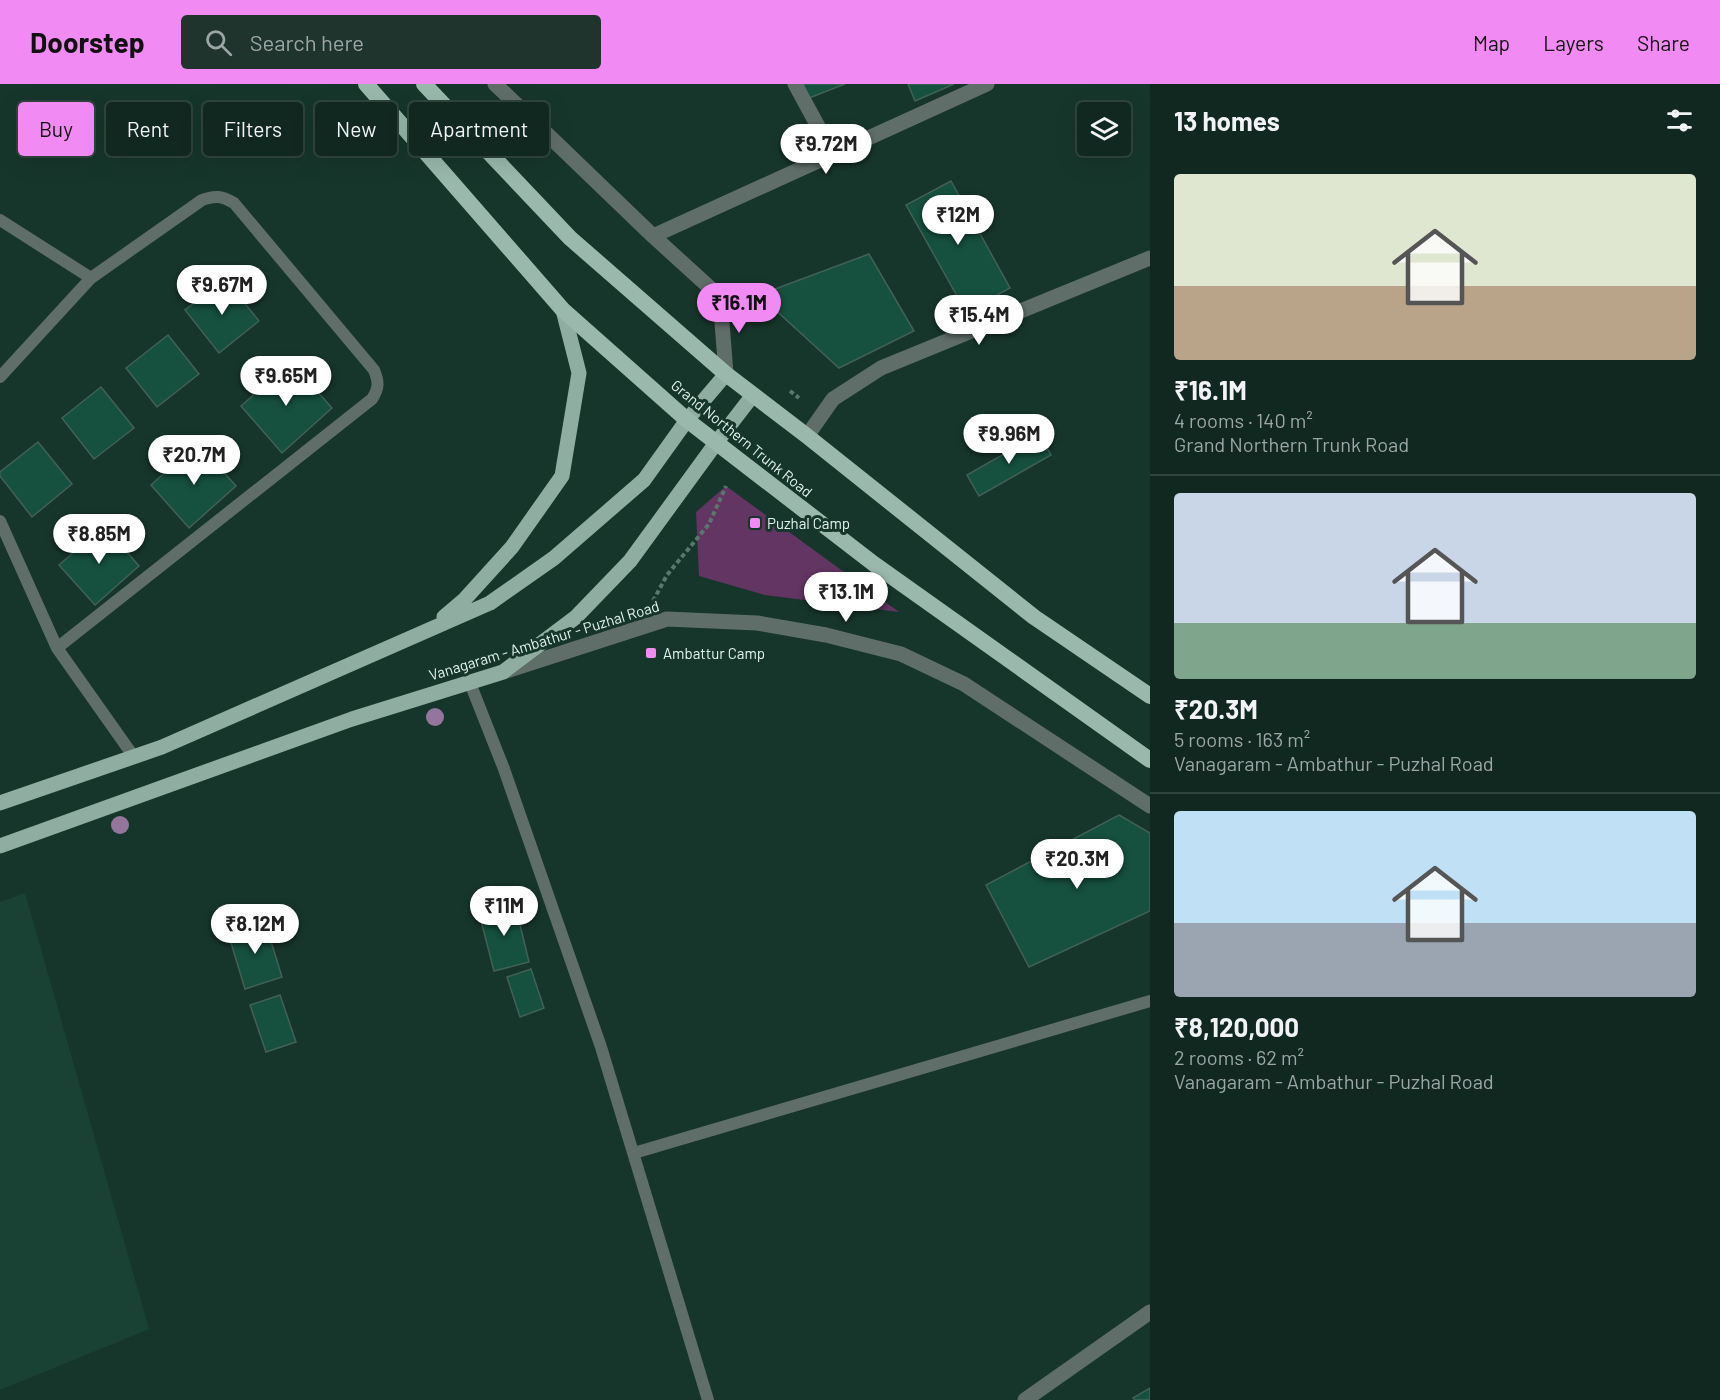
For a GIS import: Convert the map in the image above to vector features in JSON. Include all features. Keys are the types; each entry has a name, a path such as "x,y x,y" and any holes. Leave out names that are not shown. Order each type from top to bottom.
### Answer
{"highway":[{"name":"Grand Northern Trunk Road","path":"366,84 563,310 687,420 874,564 1150,760"},
{"path":"424,84 570,238 726,374 1034,617 1150,696"}],"main road":[{"path":"432,627 464,600 512,547 562,476 579,374 563,310"},
{"path":"0,803 162,747 490,603 554,558 644,480 687,420 726,374"},
{"path":"503,672 576,617 630,561 753,395"},
{"name":"Vanagaram - Ambathur - Puzhal Road","path":"0,846 352,719 503,672"}],"street":[{"path":"495,84 720,297 726,374"},
{"path":"795,84 833,154"},
{"path":"653,236 987,84"},
{"path":"807,436 833,399 881,368 1150,258"},
{"name":"Vanagaram - Ambathur - Puzhal Road","path":"503,672 667,620 757,622 826,635 901,654 964,684 1150,806"},
{"path":"1025,1400 1150,1312"}],"lane":[{"path":"0,377 91,279 202,200 212,196 223,197 234,203 374,370 378,382 378,390 372,399 57,648"},
{"path":"0,220 91,279"},
{"path":"0,521 57,648 134,757"},
{"path":"470,683 504,769 589,1014 634,1153 708,1400"},
{"path":"634,1153 1150,1001"}],"path":[{"path":"638,629 667,575 709,524 726,486"}],"shaded area":[{"path":"726,486 899,612 765,595 699,576 696,512"},
{"path":"25,893 149,1329 0,1390 0,902"}],"building":[{"path":"803,84 845,84 809,98"},
{"path":"908,84 954,84 915,101"},
{"path":"951,181 1010,288 966,312 906,205"},
{"path":"869,254 914,331 839,368 759,295"},
{"path":"225,279 259,321 219,353 185,310"},
{"path":"168,335 199,374 157,407 126,368"},
{"path":"291,362 332,408 282,453 241,406"},
{"path":"101,387 134,428 94,459 62,418"},
{"path":"1039,434 1051,455 979,496 967,475"},
{"path":"38,442 72,484 32,517 0,476 0,472"},
{"path":"198,443 236,486 189,528 151,485"},
{"path":"104,526 139,566 95,605 59,565"},
{"path":"1119,815 1150,833 1150,911 1029,967 986,885"},
{"path":"515,904 529,962 494,971 479,913"},
{"path":"265,922 282,977 245,989 228,933"},
{"path":"531,969 544,1008 520,1017 507,977"},
{"path":"280,995 296,1042 266,1052 250,1005"},
{"path":"1150,1388 1150,1400 1133,1398"}],"place":[{"name":"Puzhal Camp","path":"755,523"},
{"name":"Ambattur Camp","path":"651,653"}]}
